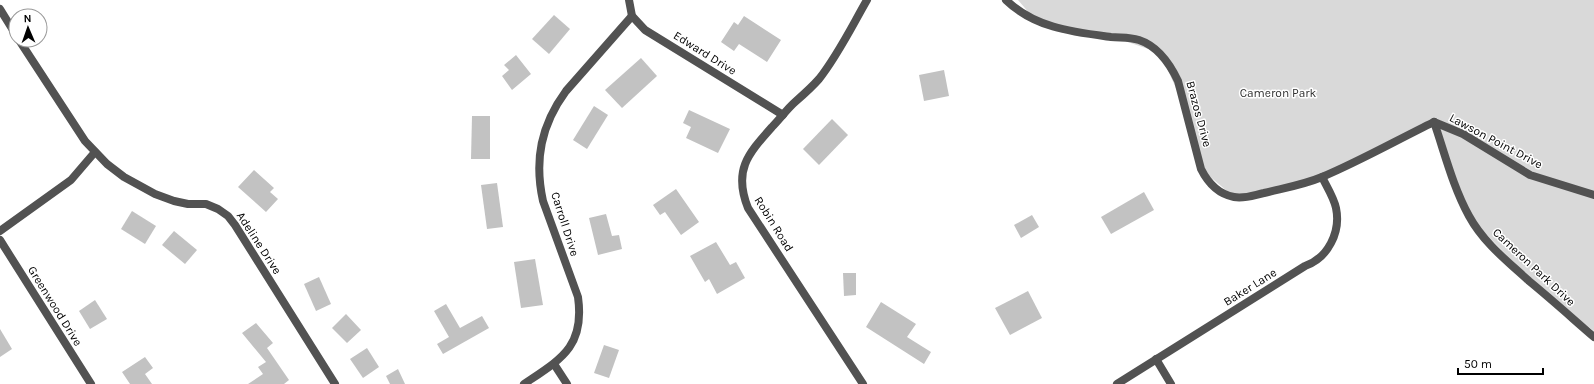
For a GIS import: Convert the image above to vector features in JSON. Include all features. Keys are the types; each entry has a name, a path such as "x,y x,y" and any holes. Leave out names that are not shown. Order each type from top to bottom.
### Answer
{"street":[{"name":"Edward Drive","path":"628,0 632,16 645,30 783,115"},
{"name":"Robin Road","path":"863,384 748,208 742,187 742,173 750,152 783,115 818,80 831,63 867,0"},
{"name":"Brazos Drive","path":"1006,0 1020,11 1049,26 1059,29 1113,37 1123,36 1139,40 1160,53 1173,71 1178,81 1201,169 1206,179 1218,190 1234,197 1243,198 1295,186 1322,177"},
{"path":"0,9 8,22"},
{"name":"Carroll Drive","path":"524,384 560,359 570,348 579,324 580,309 578,297 543,201 539,167 541,144 549,119 558,102 632,16"},
{"name":"Adeline Drive","path":"24,48 85,141 95,152 124,177 149,192 174,201 188,204 206,204 218,208 228,216 335,384"},
{"path":"1322,177 1434,122"},
{"name":"Lawson Point Drive","path":"1434,122 1463,134 1530,175 1594,195"},
{"name":"Cameron Park Drive","path":"1434,122 1461,202 1470,218 1486,240 1502,257 1594,337"},
{"path":"0,231 71,180 95,152"},
{"name":"Baker Lane","path":"1117,384 1305,266 1320,259 1326,253 1331,245 1337,218 1336,207 1322,177"},
{"name":"Greenwood Drive","path":"0,240 91,384"},
{"path":"1156,359 1171,384"},
{"path":"554,364 567,384"}],"green space":[{"name":"Cameron Park","path":"1018,0 1594,0 1594,331 1544,293 1470,218 1434,122 1322,177 1234,197 1201,169 1185,108 1160,53 1113,37 1036,21"}],"building":[{"path":"554,15 570,29 549,54 532,39"},
{"path":"744,16 781,40 767,62 739,44 734,51 721,42 734,22 738,25"},
{"path":"516,55 531,74 512,90 502,76 509,70 504,65"},
{"path":"641,58 657,76 622,108 605,90"},
{"path":"944,70 949,96 924,101 919,75"},
{"path":"594,106 608,115 587,149 573,140"},
{"path":"689,110 730,129 718,153 686,138 691,127 683,123"},
{"path":"472,116 490,116 490,159 471,159"},
{"path":"832,119 848,135 819,165 803,149"},
{"path":"254,170 274,188 270,192 278,199 266,212 238,187"},
{"path":"497,183 503,227 487,229 481,185"},
{"path":"676,189 699,222 681,235 665,212 660,215 653,205"},
{"path":"1144,192 1154,210 1111,234 1101,217"},
{"path":"132,211 156,226 145,244 121,229"},
{"path":"606,214 612,236 619,235 622,249 598,255 589,218"},
{"path":"1032,215 1039,227 1021,238 1014,225"},
{"path":"174,231 197,250 185,264 162,245"},
{"path":"716,242 730,265 736,262 745,278 717,294 709,279 705,282 690,256"},
{"path":"535,259 543,305 521,308 514,262"},
{"path":"843,273 856,273 856,295 844,296"},
{"path":"319,277 331,304 316,311 304,284"},
{"path":"1028,291 1042,318 1010,335 995,308"},
{"path":"95,300 107,319 90,329 79,311"},
{"path":"881,302 916,324 907,337 931,352 924,364 866,327"},
{"path":"446,304 460,328 482,316 489,328 443,354 437,344 449,337 434,311"},
{"path":"346,314 361,330 347,343 332,328"},
{"path":"256,323 273,343 267,348 289,380 284,384 248,384 263,374 258,367 266,362 242,333"},
{"path":"0,329 12,349 0,357"},
{"path":"604,345 619,350 609,378 594,373"},
{"path":"367,348 379,367 363,378 350,359"},
{"path":"145,357 153,368 145,374 152,384 130,384 122,372"},
{"path":"398,369 405,384 390,384 386,376"}]}
